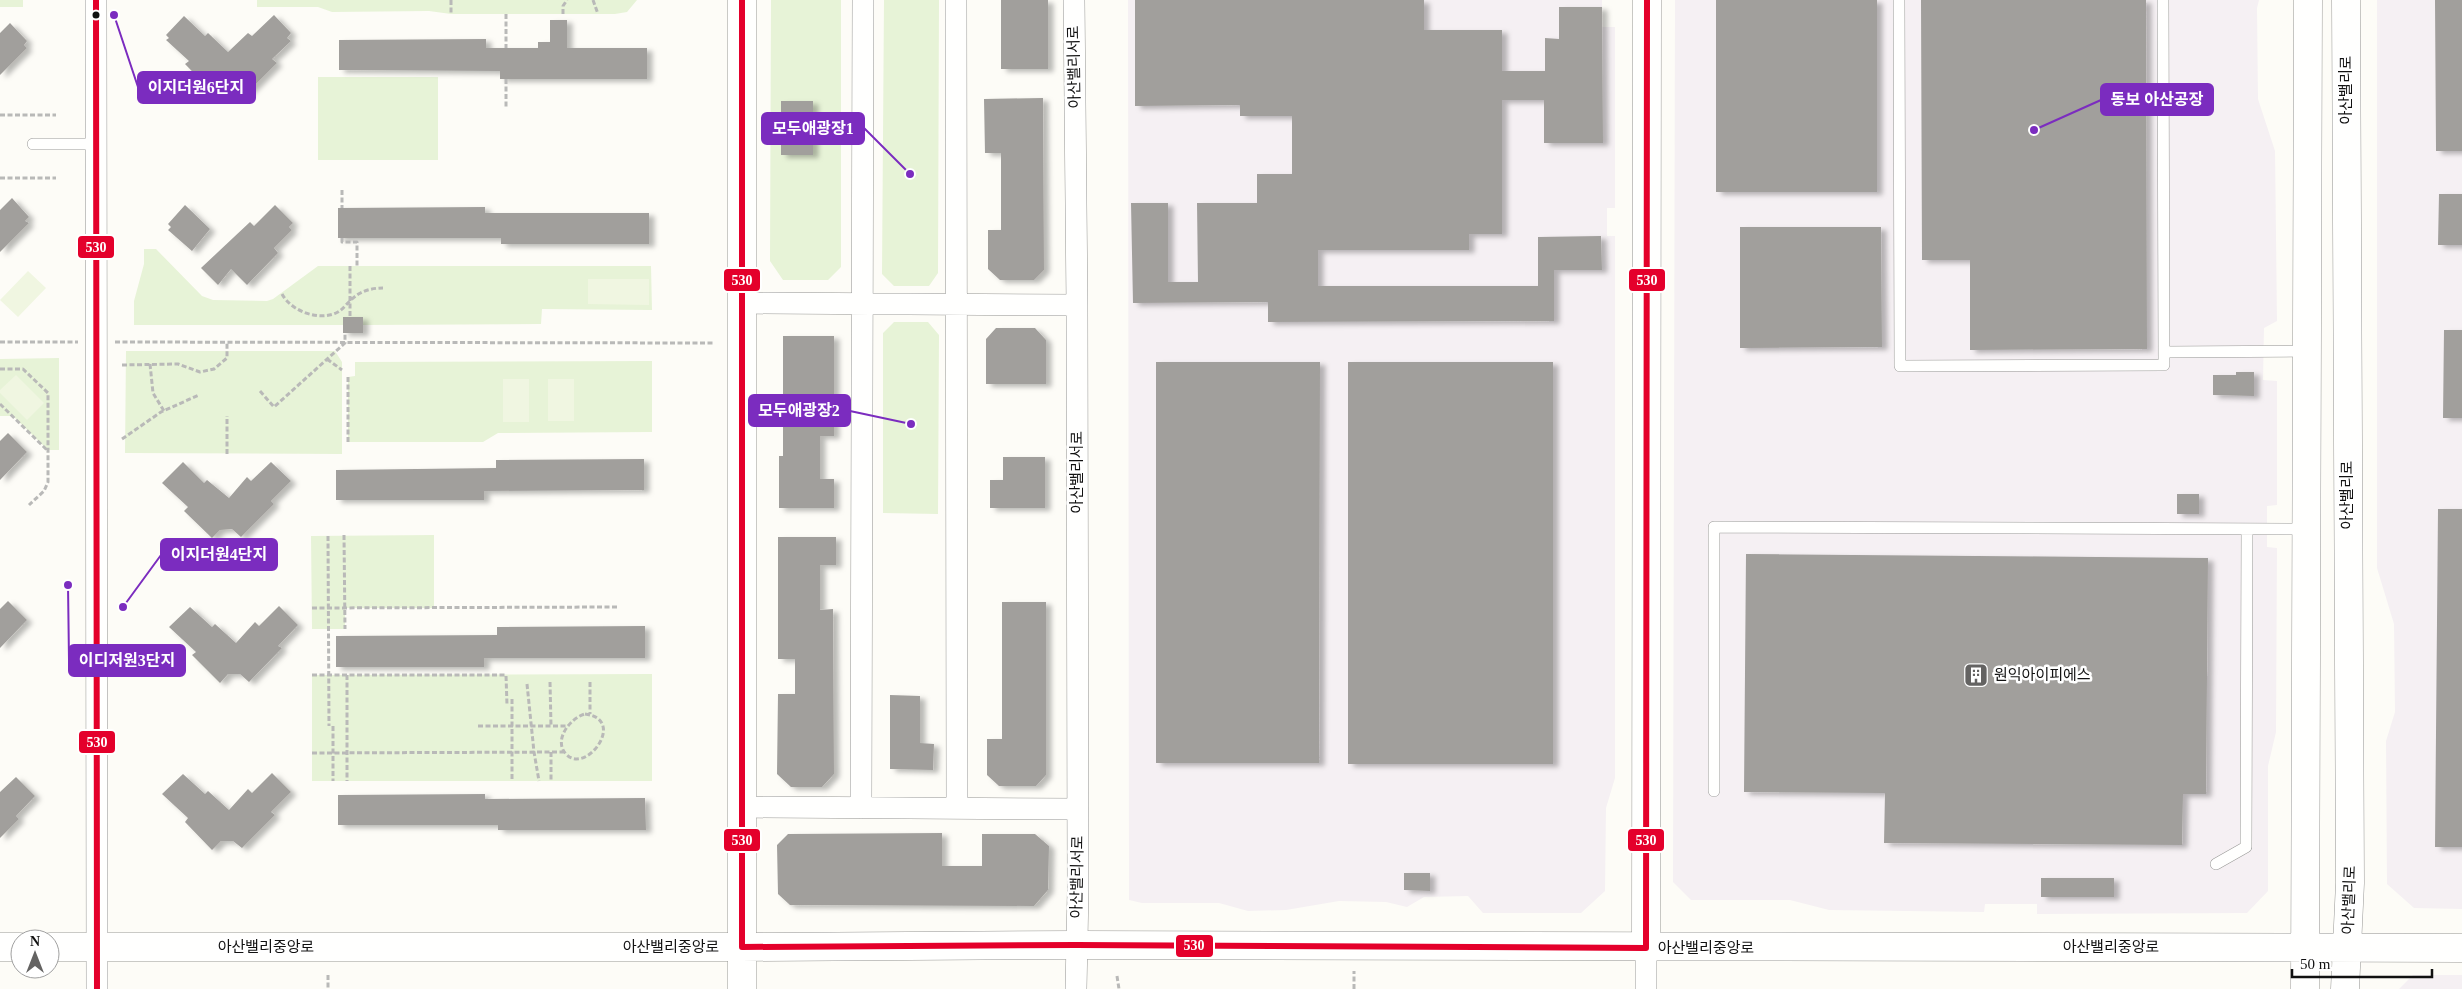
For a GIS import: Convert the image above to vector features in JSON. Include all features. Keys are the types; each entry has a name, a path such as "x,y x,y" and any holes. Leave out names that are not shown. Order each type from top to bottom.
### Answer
{"street":[{"path":"96,0 97,989"},
{"path":"742,0 742,989"},
{"path":"861,808 864,0"},
{"path":"956,0 957,808"},
{"name":"아산밸리서로","path":"1074,0 1077,304 1078,808 1076,989"},
{"path":"1646,0 1646,989"},
{"path":"2305,989 2308,0"},
{"name":"아산밸리로","path":"2346,0 2350,883 2346,989"},
{"path":"742,303 1077,304"},
{"path":"742,807 1078,808"},
{"name":"아산밸리중앙로","path":"60,947 1076,945 1646,948 2462,948"}],"lane":[{"path":"1899,0 1900,366 2164,365 2163,0"},
{"path":"33,144 96,144"},
{"path":"2164,352 2307,351"},
{"path":"1714,791 1714,527 2306,529"},
{"path":"2216,864 2246,847 2247,529"}],"path":[{"path":"451,0 451,14"},
{"path":"563,14 567,0"},
{"path":"593,0 598,14"},
{"path":"506,14 506,48"},
{"path":"506,79 506,108"},
{"path":"0,115 56,116"},
{"path":"0,178 56,178"},
{"path":"342,190 342,208"},
{"path":"342,238 342,242 357,242 357,266"},
{"path":"350,266 350,317"},
{"path":"282,294 287,304 318,315 336,313 350,300 370,288 383,288"},
{"path":"345,333 345,343"},
{"path":"0,342 81,342"},
{"path":"111,342 714,343"},
{"path":"122,365 178,364 200,372 206,372 214,369 227,358 227,342"},
{"path":"260,391 274,407 345,343"},
{"path":"327,358 342,370"},
{"path":"150,364 153,392 164,411"},
{"path":"0,369 23,369 48,393 48,482 44,491 29,505"},
{"path":"348,377 348,442"},
{"path":"122,439 164,411 199,395"},
{"path":"0,404 48,450"},
{"path":"227,416 227,454"},
{"path":"328,536 329,675 334,781"},
{"path":"344,536 344,629"},
{"path":"312,608 617,607"},
{"path":"312,675 506,675 507,705"},
{"path":"346,675 347,781"},
{"path":"550,682 551,726"},
{"path":"590,682 590,714"},
{"path":"527,684 539,781"},
{"path":"512,699 512,781"},
{"path":"590,714 598,718 603,726 600,745 584,758 575,759 568,756 563,749 562,736 575,717 590,714"},
{"path":"478,726 568,726"},
{"path":"551,752 551,781"},
{"path":"312,753 565,752"},
{"path":"1354,971 1354,989"},
{"path":"328,974 328,989"},
{"path":"1117,976 1119,989"}],"shaded area":[{"path":"1128,0 1602,0 1602,27 1615,27 1615,208 1607,208 1607,236 1615,236 1615,778 1606,808 1605,891 1581,913 1483,913 1468,896 1424,897 1407,907 1386,902 1339,901 1286,910 1248,911 1219,903 1142,903 1129,900"},
{"path":"1675,0 2259,0 2257,8 2258,99 2275,151 2277,321 2264,328 2263,380 2277,381 2277,505 2267,506 2267,547 2277,548 2276,732 2268,766 2268,891 2247,913 2037,914 2037,904 1985,904 1984,912 1829,910 1790,900 1691,900 1673,882"},
{"path":"2377,0 2462,0 2462,909 2414,908 2387,884 2386,741 2395,712 2394,624 2377,568"},
{"path":"2413,975 2462,975 2462,989 2399,989"}],"green space":[{"path":"0,0 23,0 23,7 0,7"},
{"path":"257,0 637,0 627,12 615,14 451,14 429,11 332,12 318,7 257,7"},
{"path":"771,0 841,0 841,267 828,280 783,280 770,261"},
{"path":"884,0 939,0 938,273 929,286 894,286 882,274"},
{"path":"318,77 438,77 438,160 318,160"},
{"path":"144,249 156,249 202,296 213,300 267,301 273,299 318,266 651,266 652,310 542,309 541,324 363,325 362,317 343,317 343,325 134,325 134,301 144,264"},
{"path":"28,271 46,288 18,317 0,300"},
{"path":"588,279 649,279 649,305 588,304"},
{"path":"894,322 928,322 939,335 938,514 883,513 883,333"},
{"path":"126,351 335,351 342,362 342,454 125,453"},
{"path":"59,358 59,450 48,450 13,416 0,416 0,359"},
{"path":"652,361 652,432 498,433 483,442 348,442 348,377 355,376 355,362"},
{"path":"16,375 44,403 27,420 0,393 0,390"},
{"path":"503,379 529,379 529,422 503,422"},
{"path":"548,379 574,379 574,421 548,421"},
{"path":"434,535 434,608 345,608 345,629 312,629 311,536"},
{"path":"652,674 652,781 312,781 312,675"}],"building":[{"path":"1001,0 1048,0 1048,69 1001,69"},
{"path":"1135,0 1424,0 1424,30 1502,30 1502,71 1545,71 1545,38 1559,39 1559,7 1602,7 1603,143 1544,143 1544,100 1502,100 1502,234 1469,234 1469,250 1318,250 1318,286 1538,286 1538,237 1601,236 1602,270 1554,270 1554,321 1268,322 1268,302 1133,303 1131,203 1168,203 1168,282 1198,282 1197,203 1257,203 1257,174 1292,174 1292,116 1240,116 1240,105 1135,106"},
{"path":"1716,0 1877,0 1877,192 1716,192"},
{"path":"1921,0 2146,0 2147,349 1970,350 1970,260 1922,260"},
{"path":"2435,0 2462,0 2462,151 2436,151"},
{"path":"274,15 291,33 287,38 291,41 272,59 277,63 245,95 229,79 216,96 185,64 189,61 166,40 169,38 166,35 184,16 205,36 208,33 228,52 248,33 252,36"},
{"path":"550,20 567,20 567,48 647,48 647,79 500,79 500,71 339,70 339,40 486,39 486,48 538,48 538,42 550,42"},
{"path":"10,23 27,41 24,45 27,48 0,75 0,33"},
{"path":"1043,98 1044,270 1034,280 1000,280 988,269 988,230 1001,230 1001,153 985,153 984,99"},
{"path":"781,101 813,101 813,155 781,155"},
{"path":"2439,194 2462,194 2462,245 2438,245"},
{"path":"12,198 29,217 25,221 29,223 0,252 0,210"},
{"path":"185,205 210,229 192,251 168,230 171,227 168,224"},
{"path":"275,205 293,223 289,227 292,230 274,248 278,253 247,285 231,269 218,285 201,268 250,222 254,226"},
{"path":"485,207 485,213 649,213 649,244 501,244 501,238 338,238 338,208"},
{"path":"1740,227 1881,227 1882,347 1740,348"},
{"path":"343,317 363,317 363,333 343,333"},
{"path":"996,328 1035,328 1046,340 1046,384 986,384 986,339"},
{"path":"2444,330 2462,330 2462,418 2443,418"},
{"path":"783,336 834,336 834,436 820,436 820,479 834,479 834,508 779,508 779,456 783,456"},
{"path":"1156,362 1320,362 1319,763 1156,763"},
{"path":"1348,362 1553,362 1553,764 1348,764"},
{"path":"2236,372 2254,372 2254,396 2213,395 2213,375 2236,375"},
{"path":"8,433 27,452 0,480 0,441"},
{"path":"1003,457 1045,457 1045,508 990,508 990,480 1003,480"},
{"path":"644,459 644,490 484,491 484,500 336,500 336,470 496,468 496,460"},
{"path":"183,462 204,483 207,480 229,498 247,477 251,481 271,462 291,481 271,501 274,504 241,537 232,529 220,530 212,538 184,511 188,507 162,483"},
{"path":"2177,494 2199,494 2199,514 2177,514"},
{"path":"2438,509 2462,509 2462,847 2435,847"},
{"path":"778,537 836,537 836,565 820,565 820,610 833,609 834,774 822,787 791,787 777,774 778,694 795,694 795,659 778,659"},
{"name":"원익아이피에스","path":"1746,554 2208,558 2206,794 2183,794 2182,845 1884,843 1885,793 1744,792"},
{"path":"8,601 27,620 0,648 0,609"},
{"path":"1002,602 1046,602 1046,775 1036,786 999,786 987,775 987,739 1002,739"},
{"path":"279,606 298,625 278,646 282,648 249,682 240,674 228,674 220,683 192,655 196,652 169,627 190,607 212,627 215,624 236,643 255,622 259,626"},
{"path":"645,626 645,658 484,658 484,667 336,667 336,636 497,635 497,627"},
{"path":"890,695 920,696 920,743 934,744 933,770 890,769"},
{"path":"272,773 291,792 271,812 275,815 242,848 233,841 221,841 212,850 185,822 188,818 162,794 183,774 205,794 208,791 229,810 248,789 252,793"},
{"path":"16,777 35,796 16,816 19,819 0,838 0,792"},
{"path":"485,794 485,799 645,798 646,830 498,830 498,825 338,825 338,795"},
{"path":"942,833 942,866 982,866 982,834 1035,834 1049,846 1048,890 1034,906 790,905 778,894 777,845 788,834"},
{"path":"1404,873 1430,873 1430,891 1404,890"},
{"path":"2041,878 2114,878 2114,897 2041,897"}],"transit line":[{"name":"530","path":"96,0 97,989"},
{"name":"530","path":"742,0 742,947 1076,945 1646,948 1647,0"}],"place":[{"name":"이지더원6단지","path":"114,15"},
{"name":"동보 아산공장","path":"2034,130"},
{"name":"모두애광장1","path":"910,174"},
{"name":"모두애광장2","path":"911,424"},
{"name":"이디저원3단지","path":"68,585"},
{"name":"이지더원4단지","path":"123,607"},
{"name":"원익아이피에스","path":"1976,675"}]}
